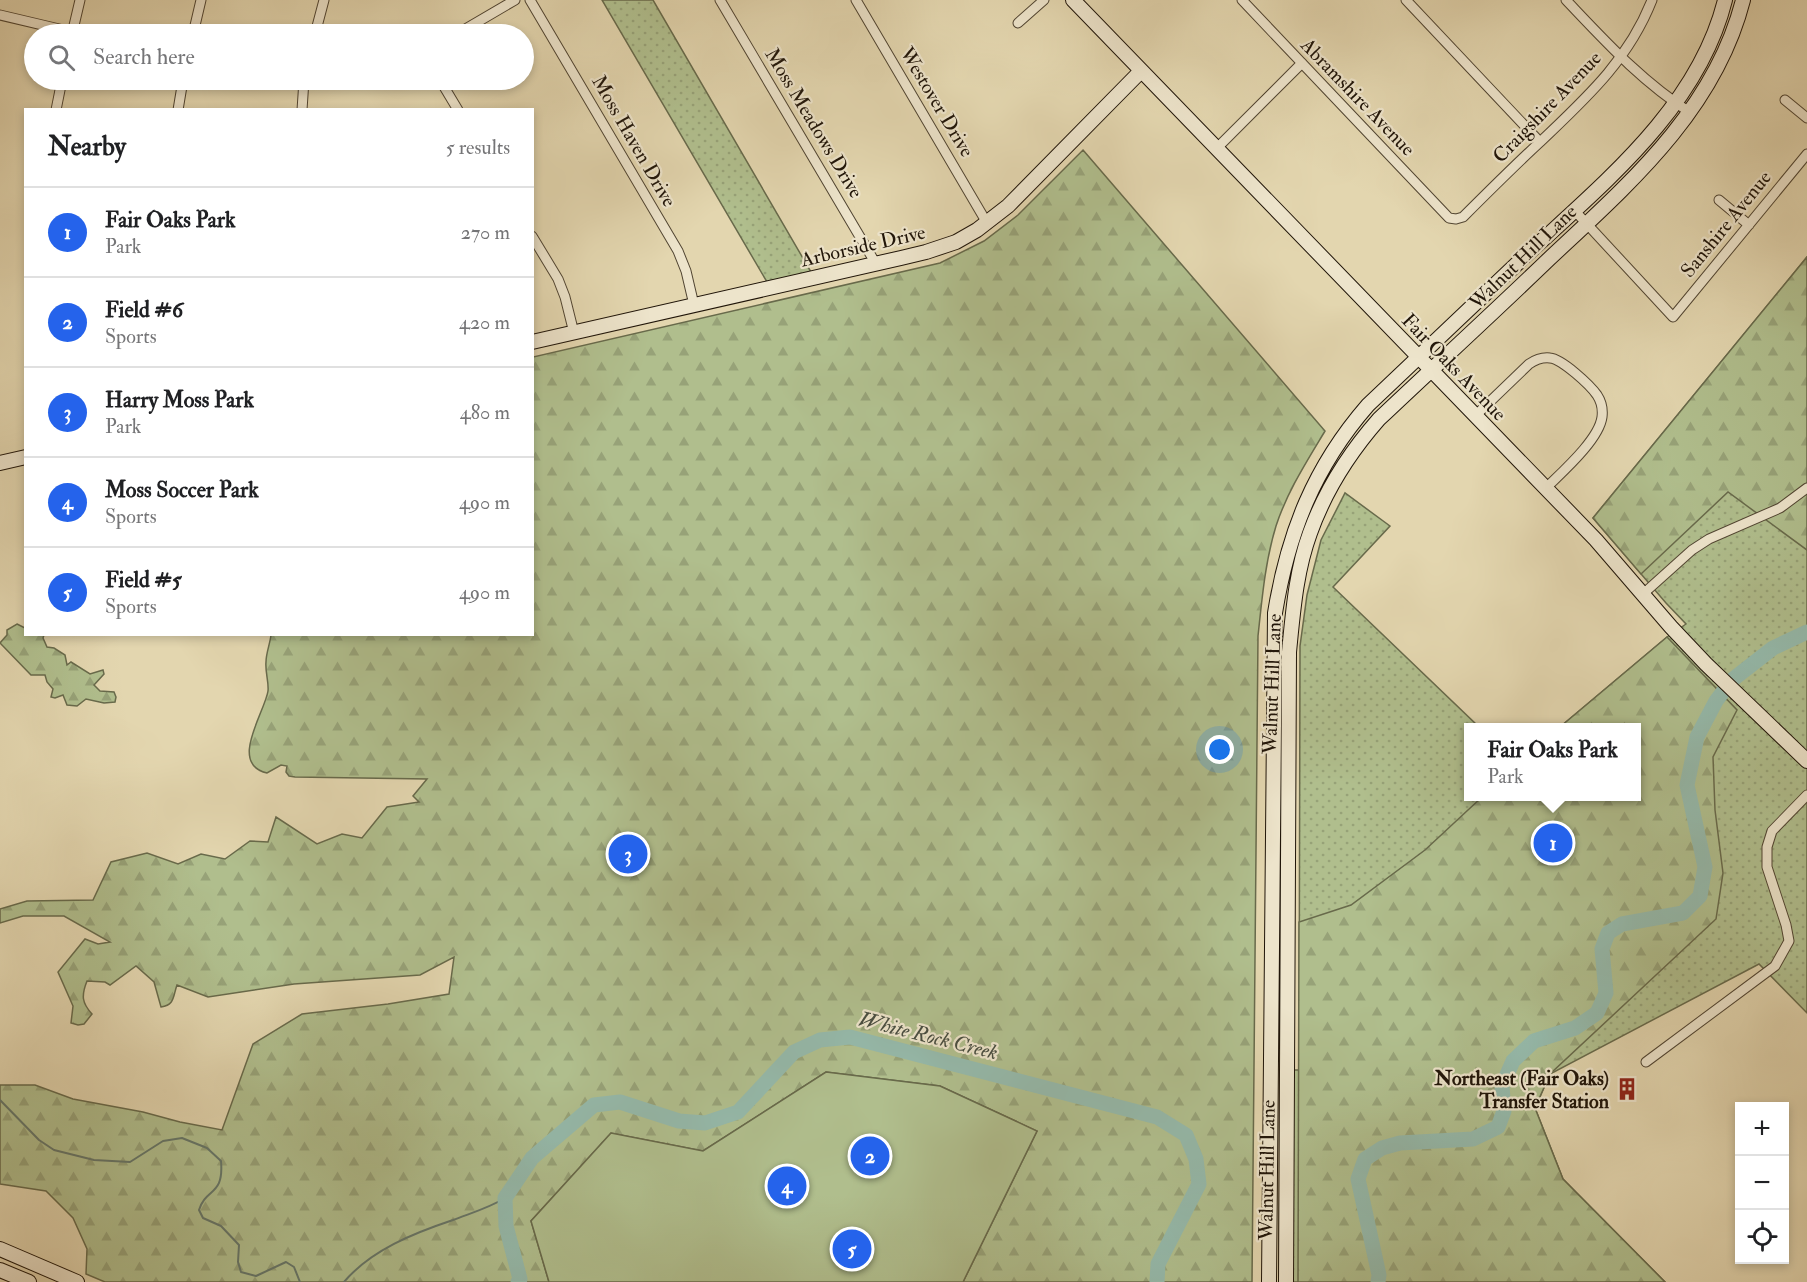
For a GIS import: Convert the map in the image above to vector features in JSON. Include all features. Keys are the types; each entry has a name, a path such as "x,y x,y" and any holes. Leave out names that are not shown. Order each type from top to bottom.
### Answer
{"main road":[{"name":"Fair Oaks Avenue","path":"1073,0 1596,540 1706,664 1807,761"},
{"name":"Walnut Hill Lane","path":"1269,1282 1275,613 1285,562 1305,503 1318,474 1368,405 1644,142 1676,104 1708,46 1725,0"},
{"name":"Walnut Hill Lane","path":"1286,1282 1289,652 1301,562 1309,534 1323,503 1364,435 1379,418 1586,224 1657,154 1691,113 1718,68 1730,42 1743,0"},
{"name":"Arborside Drive","path":"534,342 876,264 956,242 987,223 1008,206 1141,71"},
{"path":"0,463 24,457"},
{"path":"0,1250 62,1279 77,1282"},
{"path":"0,1270 29,1282"}],"street":[{"path":"74,24 80,0"},
{"path":"195,24 201,0"},
{"path":"318,24 324,0"},
{"path":"474,24 515,0"},
{"name":"Moss Haven Drive","path":"530,0 678,251 686,271 694,305"},
{"name":"Moss Meadows Drive","path":"720,0 876,264"},
{"name":"Westover Drive","path":"856,0 987,223"},
{"path":"1018,23 1044,0"},
{"name":"Abramshire Avenue","path":"1242,0 1449,218"},
{"path":"1406,0 1540,142"},
{"path":"1566,0 1653,87 1691,113"},
{"name":"Craigshire Avenue","path":"1449,218 1463,217 1583,103 1621,57 1652,0"},
{"path":"0,15 36,24"},
{"path":"1217,148 1302,63"},
{"path":"56,108 60,90"},
{"path":"178,108 181,90"},
{"path":"302,108 303,90"},
{"path":"446,90 457,108"},
{"path":"1785,100 1807,118"},
{"name":"Sanshire Avenue","path":"1586,224 1673,317 1807,154"},
{"path":"1719,200 1749,225"},
{"path":"1574,210 1586,224"},
{"path":"534,239 558,279 574,333"},
{"path":"1475,416 1537,359 1550,358 1560,361 1597,394 1602,404 1602,417 1598,428 1571,464 1545,489"},
{"path":"1643,594 1692,550 1709,539 1780,508 1807,488"},
{"path":"1646,1062 1775,966 1789,941 1767,867 1767,847 1772,831 1807,795"}],"green space":[{"path":"602,0 653,0 811,272 767,282"},
{"path":"1083,150 1325,431 1304,465 1276,526 1267,567 1258,636 1252,1282 963,1282 1037,1131 940,1086 826,1072 703,1151 611,1133 531,1221 549,1282 105,1282 86,1274 87,1249 73,1218 46,1191 0,1184 0,1085 35,1085 73,1099 222,1130 253,1044 302,1014 449,994 454,957 420,975 294,984 208,997 177,985 171,1002 161,1007 154,982 136,966 110,985 105,982 87,981 84,999 92,1014 84,1024 78,1025 71,1023 73,1006 58,972 85,939 98,944 110,942 64,916 23,916 0,923 0,909 27,901 93,900 111,862 147,853 178,864 201,854 225,859 250,841 268,842 276,817 317,844 342,834 362,838 387,807 419,802 413,796 427,779 295,777 289,776 286,772 287,766 281,765 267,773 256,768 250,759 249,749 268,691 266,659 271,636 534,636 534,357 940,263 984,241 1018,215"},
{"path":"1807,257 1807,1013 1759,964 1550,1074 1535,1108 1563,1179 1665,1282 1279,1282 1280,1070 1299,1070 1300,646 1307,595 1321,540 1345,493 1390,526 1333,587 1475,723 1464,723 1464,801 1641,801 1641,723 1565,723 1667,637 1686,624 1593,518"},
{"path":"1807,257 1807,550 1728,492 1641,574 1593,518"},
{"path":"17,624 24,628 24,636 44,636 47,647 54,648 65,655 67,665 71,662 90,674 103,670 104,674 94,685 100,691 114,692 115,702 104,703 86,699 77,706 67,705 63,695 51,697 53,689 45,675 31,675 0,643 7,635 7,630"},
{"path":"1667,637 1737,710 1713,757 1715,810 1723,873 1716,919 1550,1074 1535,1108 1563,1179 1665,1282 1298,1282 1299,922 1351,905 1425,850 1478,801 1641,801 1641,723 1565,723"},
{"path":"826,1072 940,1086 1037,1131 963,1282 549,1282 531,1221 611,1133 703,1151"}],"waterway":[{"name":"White Rock Creek","path":"1378,1282 1379,1275 1358,1179 1365,1159 1382,1148 1400,1143 1473,1139 1498,1127 1504,1111 1502,1086 1513,1061 1534,1041 1575,1028 1597,1013 1606,993 1602,949 1608,933 1622,924 1683,913 1700,896 1705,867 1687,785 1697,737 1716,701 1732,680 1773,648 1807,632"},
{"name":"White Rock Creek","path":"518,1282 520,1279 506,1226 505,1198 532,1158 594,1105 620,1102 679,1121 705,1123 738,1112 794,1052 820,1040 850,1037 1157,1117 1186,1135 1196,1159 1199,1184 1158,1264 1157,1282"},
{"path":"0,1100 39,1140 54,1150 94,1160 130,1162 163,1141 182,1138 207,1148 221,1161 221,1172 220,1181 199,1210 203,1218 221,1226 239,1245 238,1262 241,1272 256,1276 286,1262 294,1267 300,1282"},
{"path":"344,1282 367,1261 394,1244 486,1208 505,1198"}],"place":[{"name":"Fair Oaks Park","path":"1553,843"},
{"name":"Harry Moss Park","path":"628,854"},
{"name":"Northeast (Fair Oaks) Transfer Station","path":"1627,1089"},
{"name":"Field #6","path":"870,1156"},
{"name":"Moss Soccer Park","path":"787,1186"},
{"name":"Field #5","path":"852,1249"}]}
